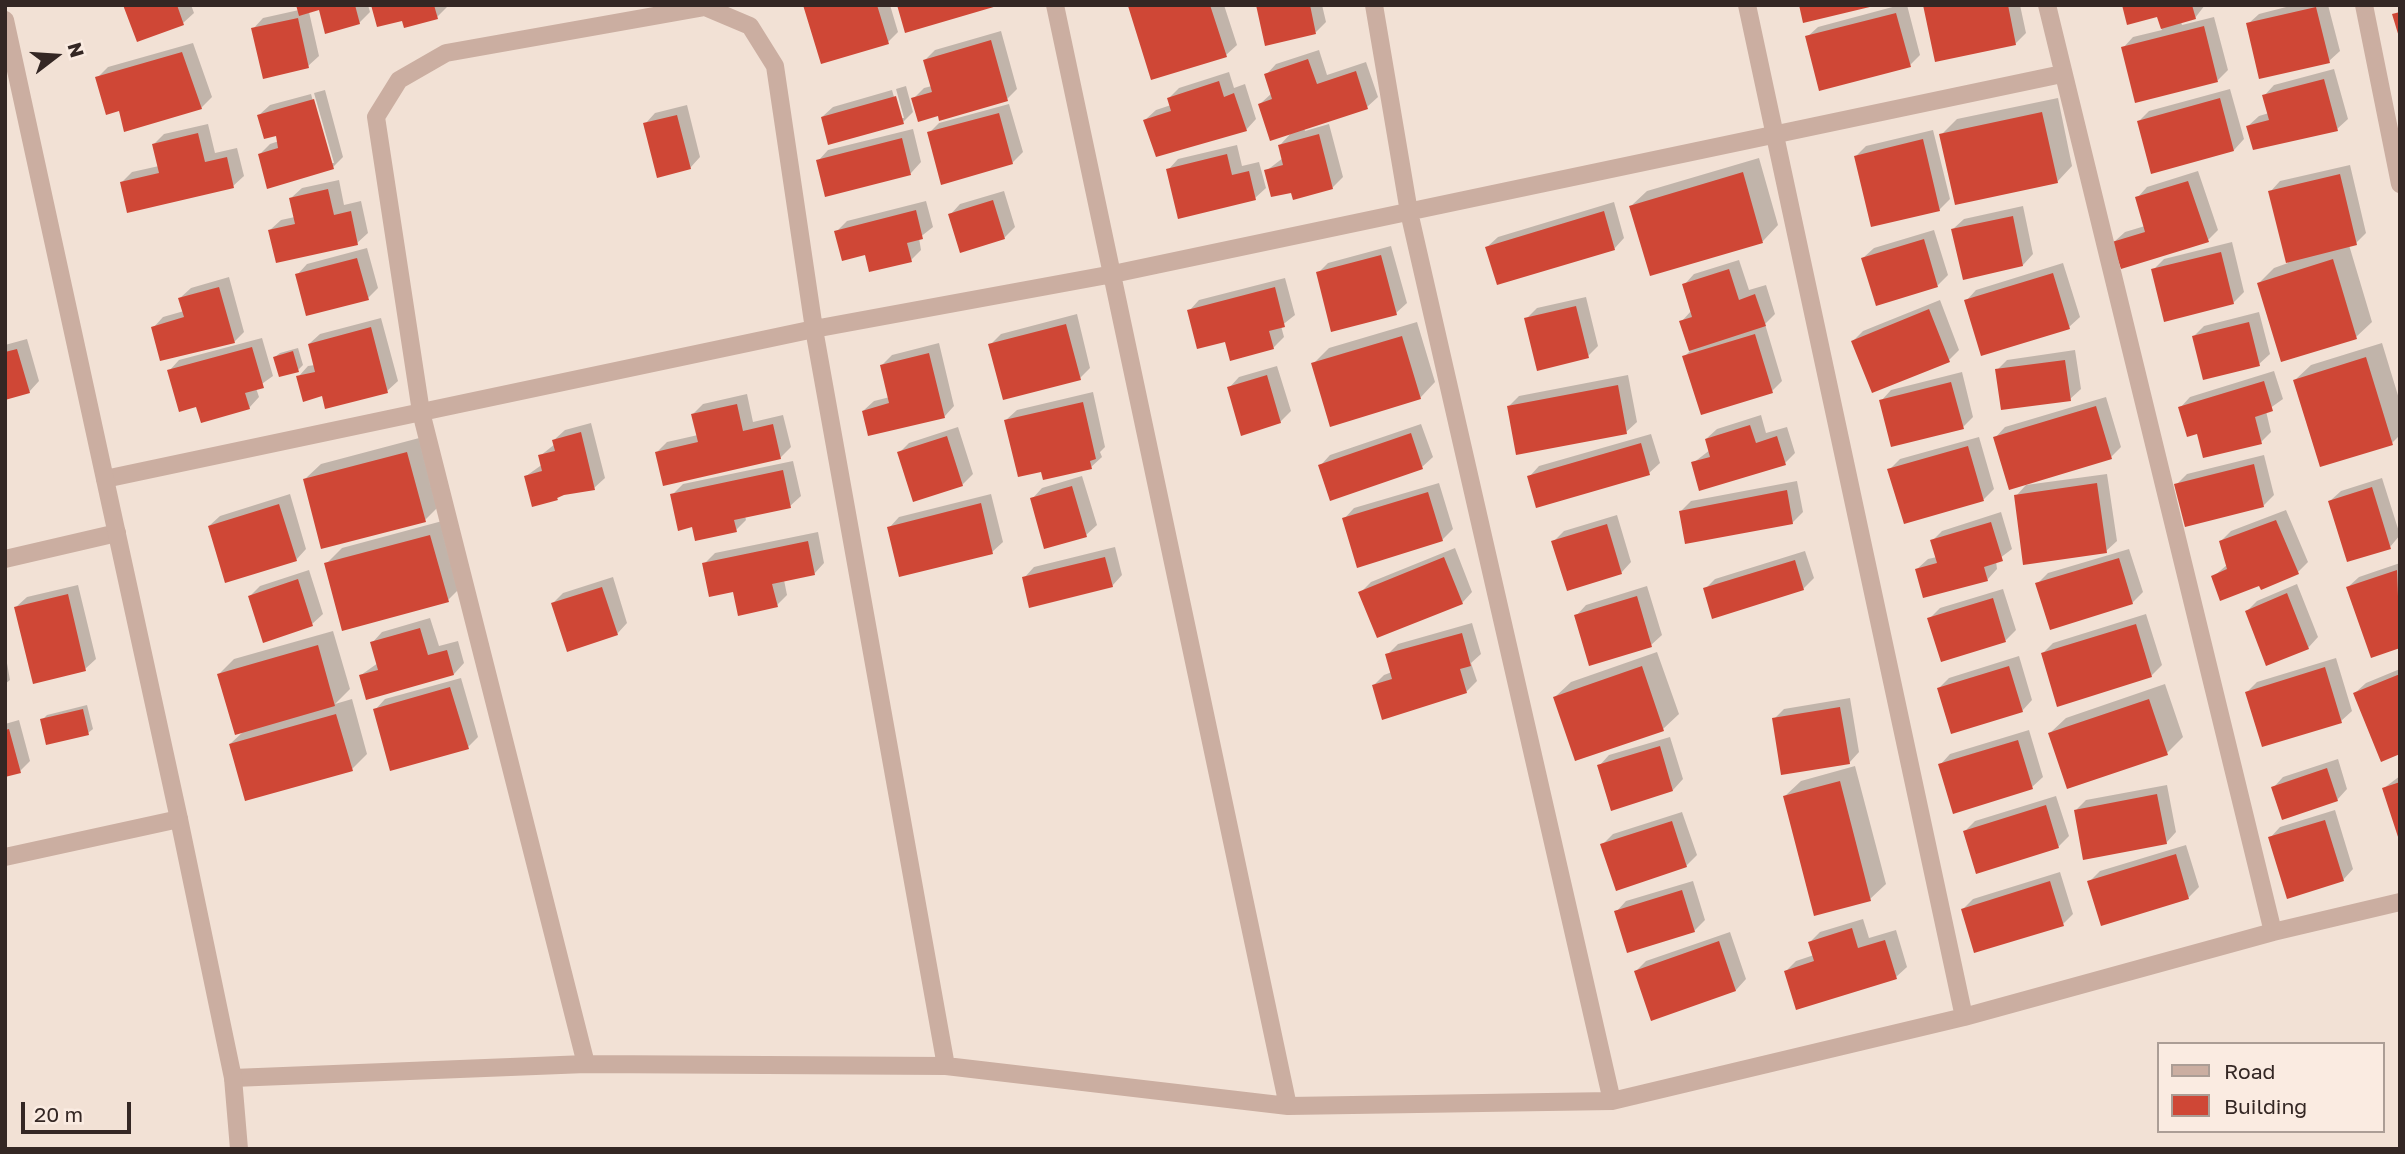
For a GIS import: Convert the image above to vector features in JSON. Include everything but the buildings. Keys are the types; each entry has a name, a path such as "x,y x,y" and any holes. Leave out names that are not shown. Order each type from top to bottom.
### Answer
{"street":[{"path":"1055,5 1288,1106"},
{"path":"1374,5 1409,212 1612,1101"},
{"path":"1747,5 1772,135 1964,1017"},
{"path":"2047,5 2273,932"},
{"path":"2364,5 2400,184"},
{"path":"586,1064 421,412 376,117 399,80 446,53 705,7 750,26 775,66 814,328 946,1066"},
{"path":"5,20 180,819 233,1078 239,1149"},
{"path":"105,479 814,328 1113,274 2062,74"},
{"path":"5,559 117,533"},
{"path":"5,857 180,819"},
{"path":"233,1078 586,1064 946,1066 1288,1106 1612,1101 1964,1017 2273,932 2400,902"}]}
